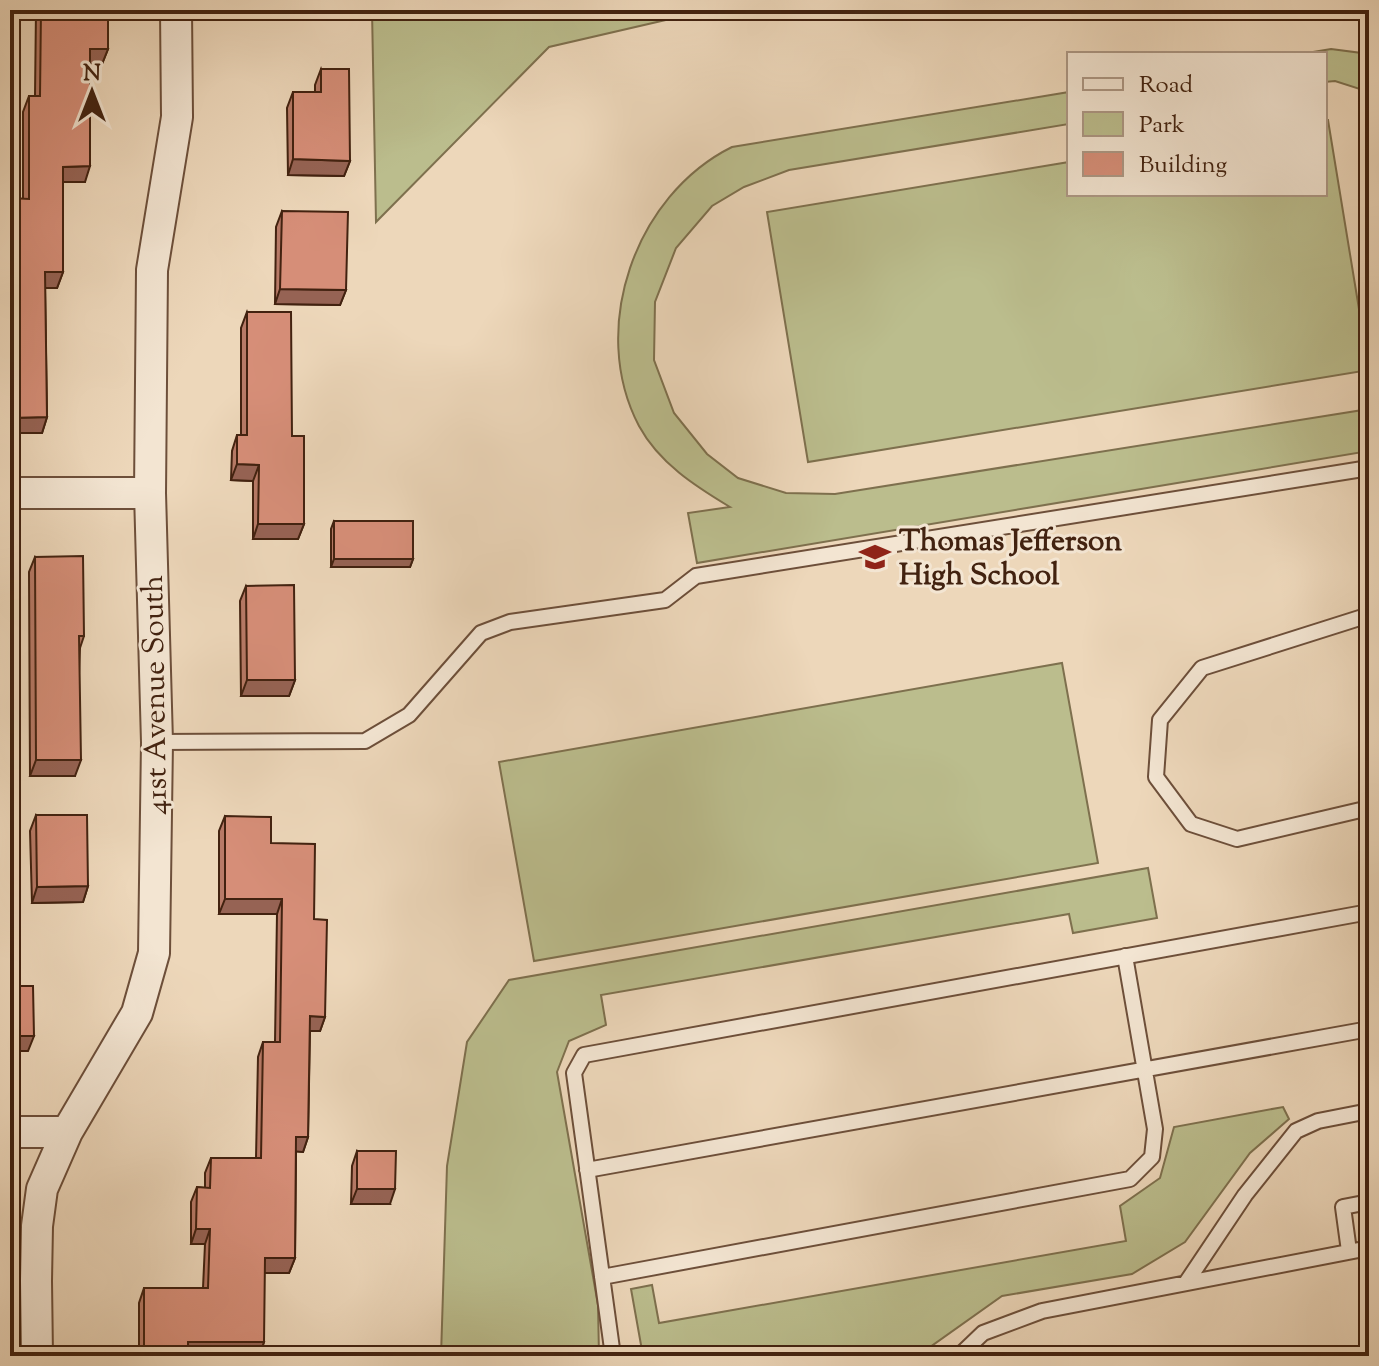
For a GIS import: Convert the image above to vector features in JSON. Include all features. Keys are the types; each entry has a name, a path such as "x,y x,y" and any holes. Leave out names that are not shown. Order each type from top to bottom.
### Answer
{"street":[{"name":"41st Avenue South","path":"37,1356 36,1267 42,1189 67,1132 137,1013 154,953 157,742 150,493 152,270 177,117 176,10"},
{"path":"10,493 150,493"},
{"path":"10,1132 67,1132"}],"lane":[{"path":"157,742 365,741 409,715 481,633 510,622 665,600 696,576 1369,468"},
{"path":"1369,615 1202,668 1160,720 1156,777 1191,824 1237,839 1369,808"},
{"path":"613,1356 574,1073 584,1055 1369,912"},
{"path":"602,1277 1130,1179 1152,1157 1155,1129 1125,956"},
{"path":"587,1170 1369,1029"},
{"path":"1186,1283 1245,1195 1296,1131 1318,1121 1369,1111"},
{"path":"1349,1251 1343,1207 1369,1202"},
{"path":"959,1356 983,1333 1042,1311 1369,1248"}],"green space":[{"path":"372,10 709,10 549,47 376,222"},
{"path":"1331,49 1369,54 1369,92 1335,81 1327,82 1327,52 1313,52"},
{"path":"1067,92 1067,124 789,170 744,187 712,206 676,248 655,302 654,360 674,413 707,454 738,478 786,493 835,494 1369,409 1369,451 697,563 688,513 730,507 667,462 639,426 624,388 618,348 620,308 630,268 646,231 669,197 698,169 732,147"},
{"path":"1328,120 1369,370 808,462 767,212 1067,162 1067,196 1327,196"},
{"path":"1062,663 1098,863 534,961 499,762"},
{"path":"1148,868 1157,918 1073,933 1069,914 601,995 606,1025 569,1041 557,1072 598,1305 599,1356 441,1356 447,1166 467,1042 509,980"},
{"path":"1283,1107 1289,1119 1250,1153 1185,1242 1132,1274 1002,1296 926,1350 924,1356 643,1356 631,1289 652,1285 659,1323 1126,1241 1120,1206 1160,1178 1174,1127"}],"building":[{"path":"41,10 108,10 108,49 90,49 90,166 63,167 63,272 45,272 47,417 10,418 10,198 29,199 29,96 40,96"},
{"path":"321,69 349,69 350,161 293,159 293,92 321,92"},
{"path":"282,211 348,212 346,290 280,289"},
{"path":"247,312 291,312 292,436 304,436 304,524 258,524 259,465 237,464 237,435 247,435"},
{"path":"334,521 413,521 413,559 334,559"},
{"path":"83,556 84,636 79,636 81,760 36,760 35,557"},
{"path":"294,585 295,680 247,680 246,586"},
{"path":"36,815 87,815 88,886 37,887"},
{"path":"225,816 271,817 271,843 315,844 314,919 327,920 325,1017 310,1016 308,1137 296,1137 295,1258 265,1258 264,1342 188,1342 188,1356 144,1356 144,1288 208,1288 210,1229 196,1229 197,1187 210,1188 211,1158 261,1158 263,1042 280,1042 282,899 225,899"},
{"path":"10,986 33,986 34,1036 10,1036"},
{"path":"357,1151 396,1151 395,1189 357,1189"}],"place":[{"name":"Thomas Jefferson High School","path":"875,557"}]}
